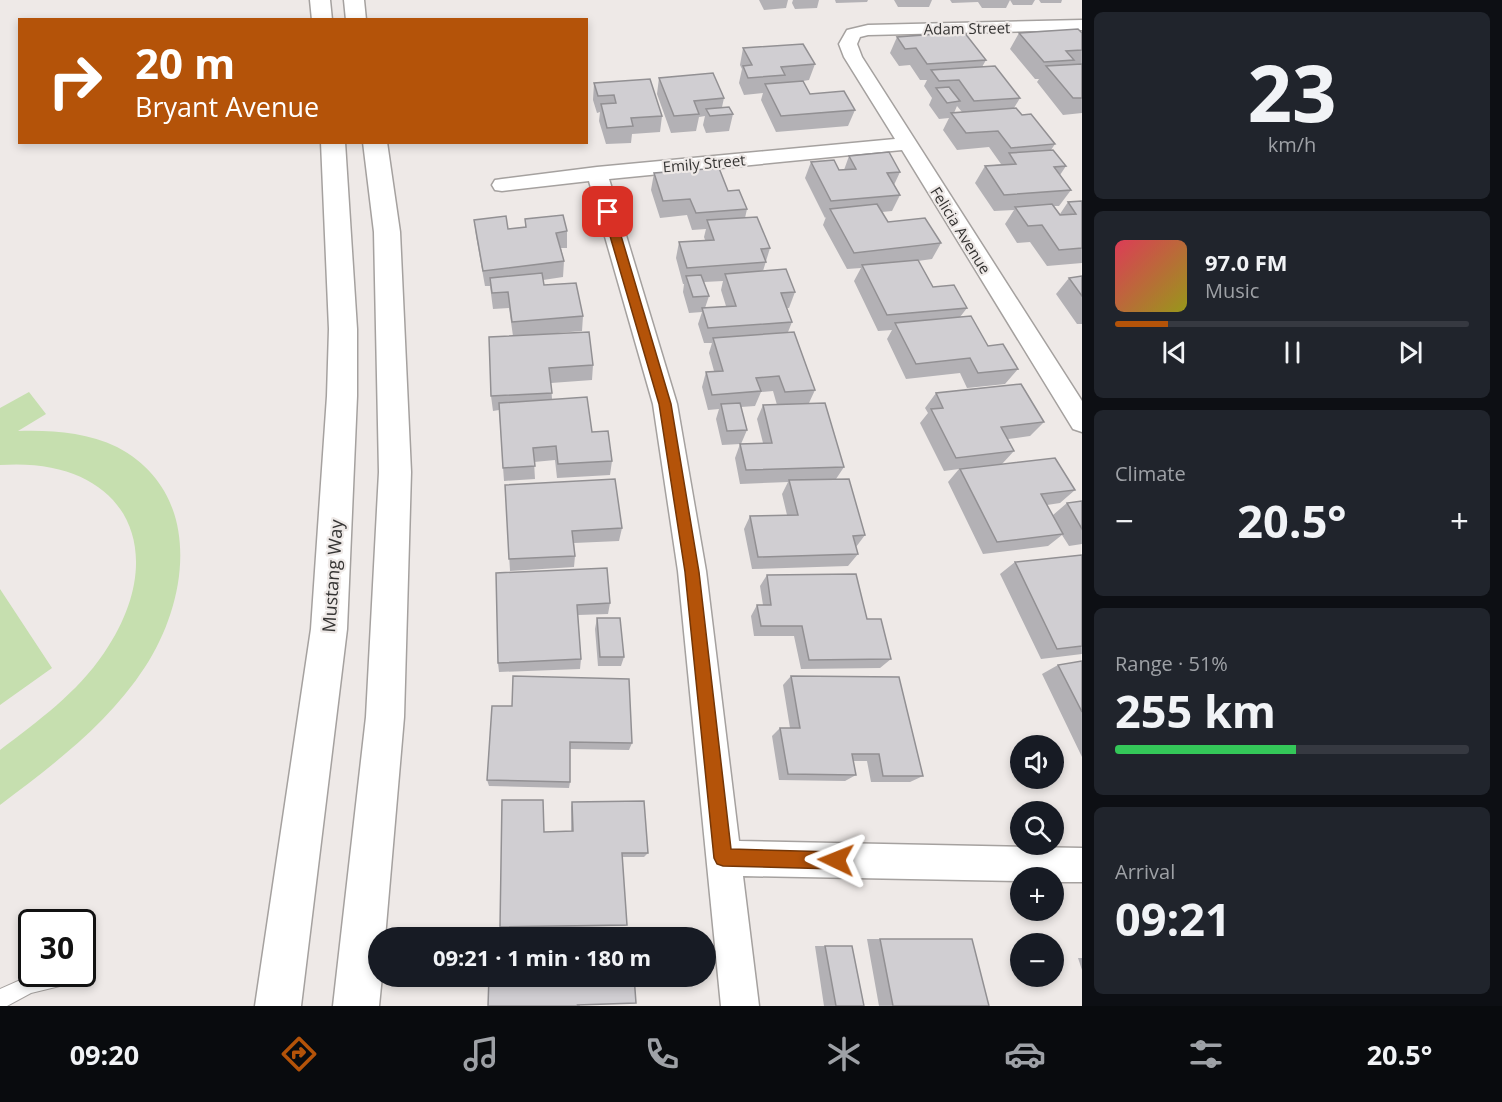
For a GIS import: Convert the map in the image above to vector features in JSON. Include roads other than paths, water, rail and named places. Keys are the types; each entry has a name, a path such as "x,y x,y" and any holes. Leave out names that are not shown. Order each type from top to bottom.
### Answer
{"street":[{"path":"320,0 322,18"},
{"path":"354,0 356,18"},
{"name":"Adam Street","path":"853,34 868,30 1082,26"},
{"name":"Felicia Avenue","path":"853,34 848,44 853,57 1082,422"},
{"name":"Mustang Way","path":"278,1006 329,629 342,396 343,329 333,144"},
{"path":"356,1006 386,717 395,472 387,232 375,144"},
{"name":"Emily Street","path":"502,185 597,173 907,144"},
{"path":"597,173 665,404 692,572 740,1006"},
{"path":"723,858 1082,865"}],"lane":[{"path":"0,999 23,987"}]}
